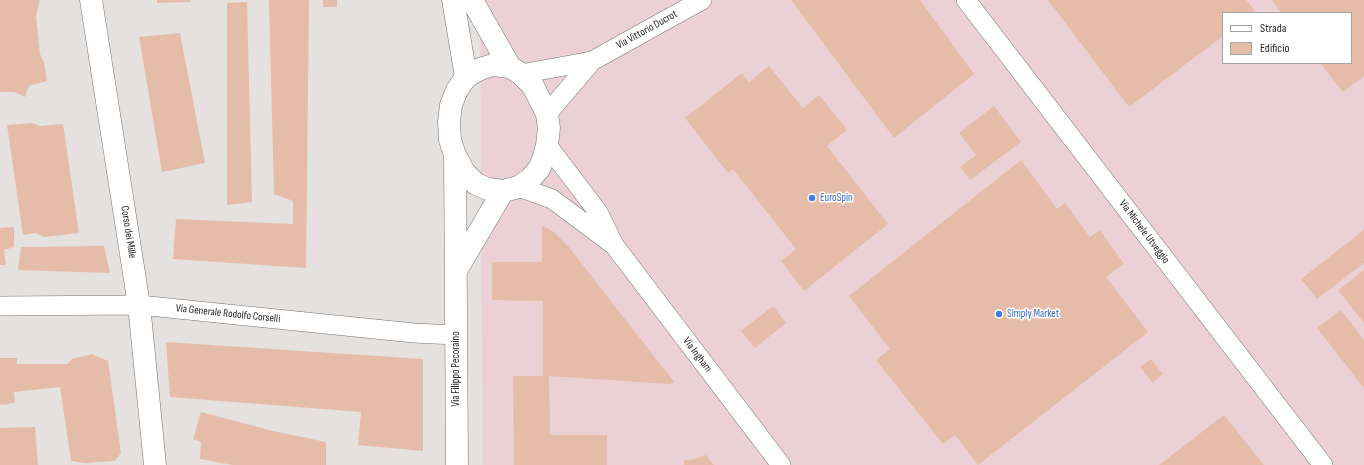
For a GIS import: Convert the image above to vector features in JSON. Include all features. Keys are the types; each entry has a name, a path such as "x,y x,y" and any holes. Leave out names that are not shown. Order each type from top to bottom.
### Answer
{"street":[{"name":"Corso dei Mille","path":"91,0 139,305 155,465"},
{"path":"453,0 466,77"},
{"path":"455,272 511,189 530,179 539,169 547,145 549,128 548,114 533,86 516,70 472,0"},
{"name":"Via Vittorio Ducrot","path":"592,61 702,0"},
{"name":"Via Michele Utveggio","path":"966,0 1323,465"},
{"path":"592,61 516,70 493,65 480,69 466,77 456,90 451,105 448,122 450,140 455,155 464,172 476,184 488,189 511,189 552,199 614,245"},
{"path":"548,114 592,61"},
{"path":"547,145 598,212 614,245"},
{"name":"Via Filippo Pecoraino","path":"455,155 457,465"},
{"name":"Via Ingham","path":"614,245 781,465"},
{"name":"Via Generale Rodolfo Corselli","path":"0,306 139,305 414,333 456,335"}],"shaded area":[{"path":"480,0 1364,0 1364,465 483,465"}],"building":[{"path":"0,0 40,0 36,16 40,54 44,62 47,81 29,86 25,97 14,92 0,92"},
{"path":"157,0 190,0 190,2 157,3"},
{"path":"269,0 309,0 306,268 173,259 176,219 293,224 293,201 274,194"},
{"path":"323,0 337,0 337,7 323,7"},
{"path":"791,0 920,0 974,74 894,138"},
{"path":"1048,0 1246,0 1255,11 1254,12 1222,12 1222,37 1129,107"},
{"path":"1272,0 1364,0 1364,76 1343,92 1321,64 1352,64 1352,12 1281,12"},
{"path":"247,2 252,202 227,205 227,3"},
{"path":"180,33 205,163 162,172 139,37"},
{"name":"EuroSpin","path":"769,66 803,108 819,95 847,130 827,146 888,224 804,291 781,261 796,249 733,169 728,173 685,118 742,73 749,82"},
{"path":"994,106 1021,142 970,180 960,167 976,155 959,133"},
{"path":"32,123 40,126 63,124 79,233 44,237 36,233 23,235 7,125"},
{"name":"Simply Market","path":"1021,160 1057,209 1065,203 1090,237 1100,230 1124,264 1106,277 1148,332 978,465 955,435 943,444 876,360 890,349 849,296"},
{"path":"542,225 554,232 568,246 674,382 669,384 549,376 550,435 607,435 607,465 514,465 513,376 543,376 543,301 492,300 492,262 542,262"},
{"path":"14,227 14,247 4,250 6,265 0,265 0,228"},
{"path":"1364,230 1364,263 1317,299 1301,279"},
{"path":"104,246 110,273 18,270 21,247"},
{"path":"1364,270 1364,323 1338,290"},
{"path":"773,306 786,323 755,348 741,331"},
{"path":"1341,310 1364,340 1364,388 1317,328"},
{"path":"166,342 423,359 423,451 358,445 361,412 170,397"},
{"path":"92,354 108,361 121,453 115,461 85,463 71,461 60,387 14,392 15,403 1,405 0,403 0,358 17,358 17,364 67,364 72,359"},
{"path":"1151,359 1163,374 1153,383 1140,367"},
{"path":"201,412 273,431 326,442 326,465 233,465 200,459 201,442 193,439"},
{"path":"1224,415 1264,465 1159,465"},
{"path":"35,427 38,465 0,465 0,428"},
{"path":"706,455 714,465 684,465 684,460 692,460"}],"place":[{"name":"EuroSpin","path":"812,198"},
{"name":"Simply Market","path":"999,314"}]}
